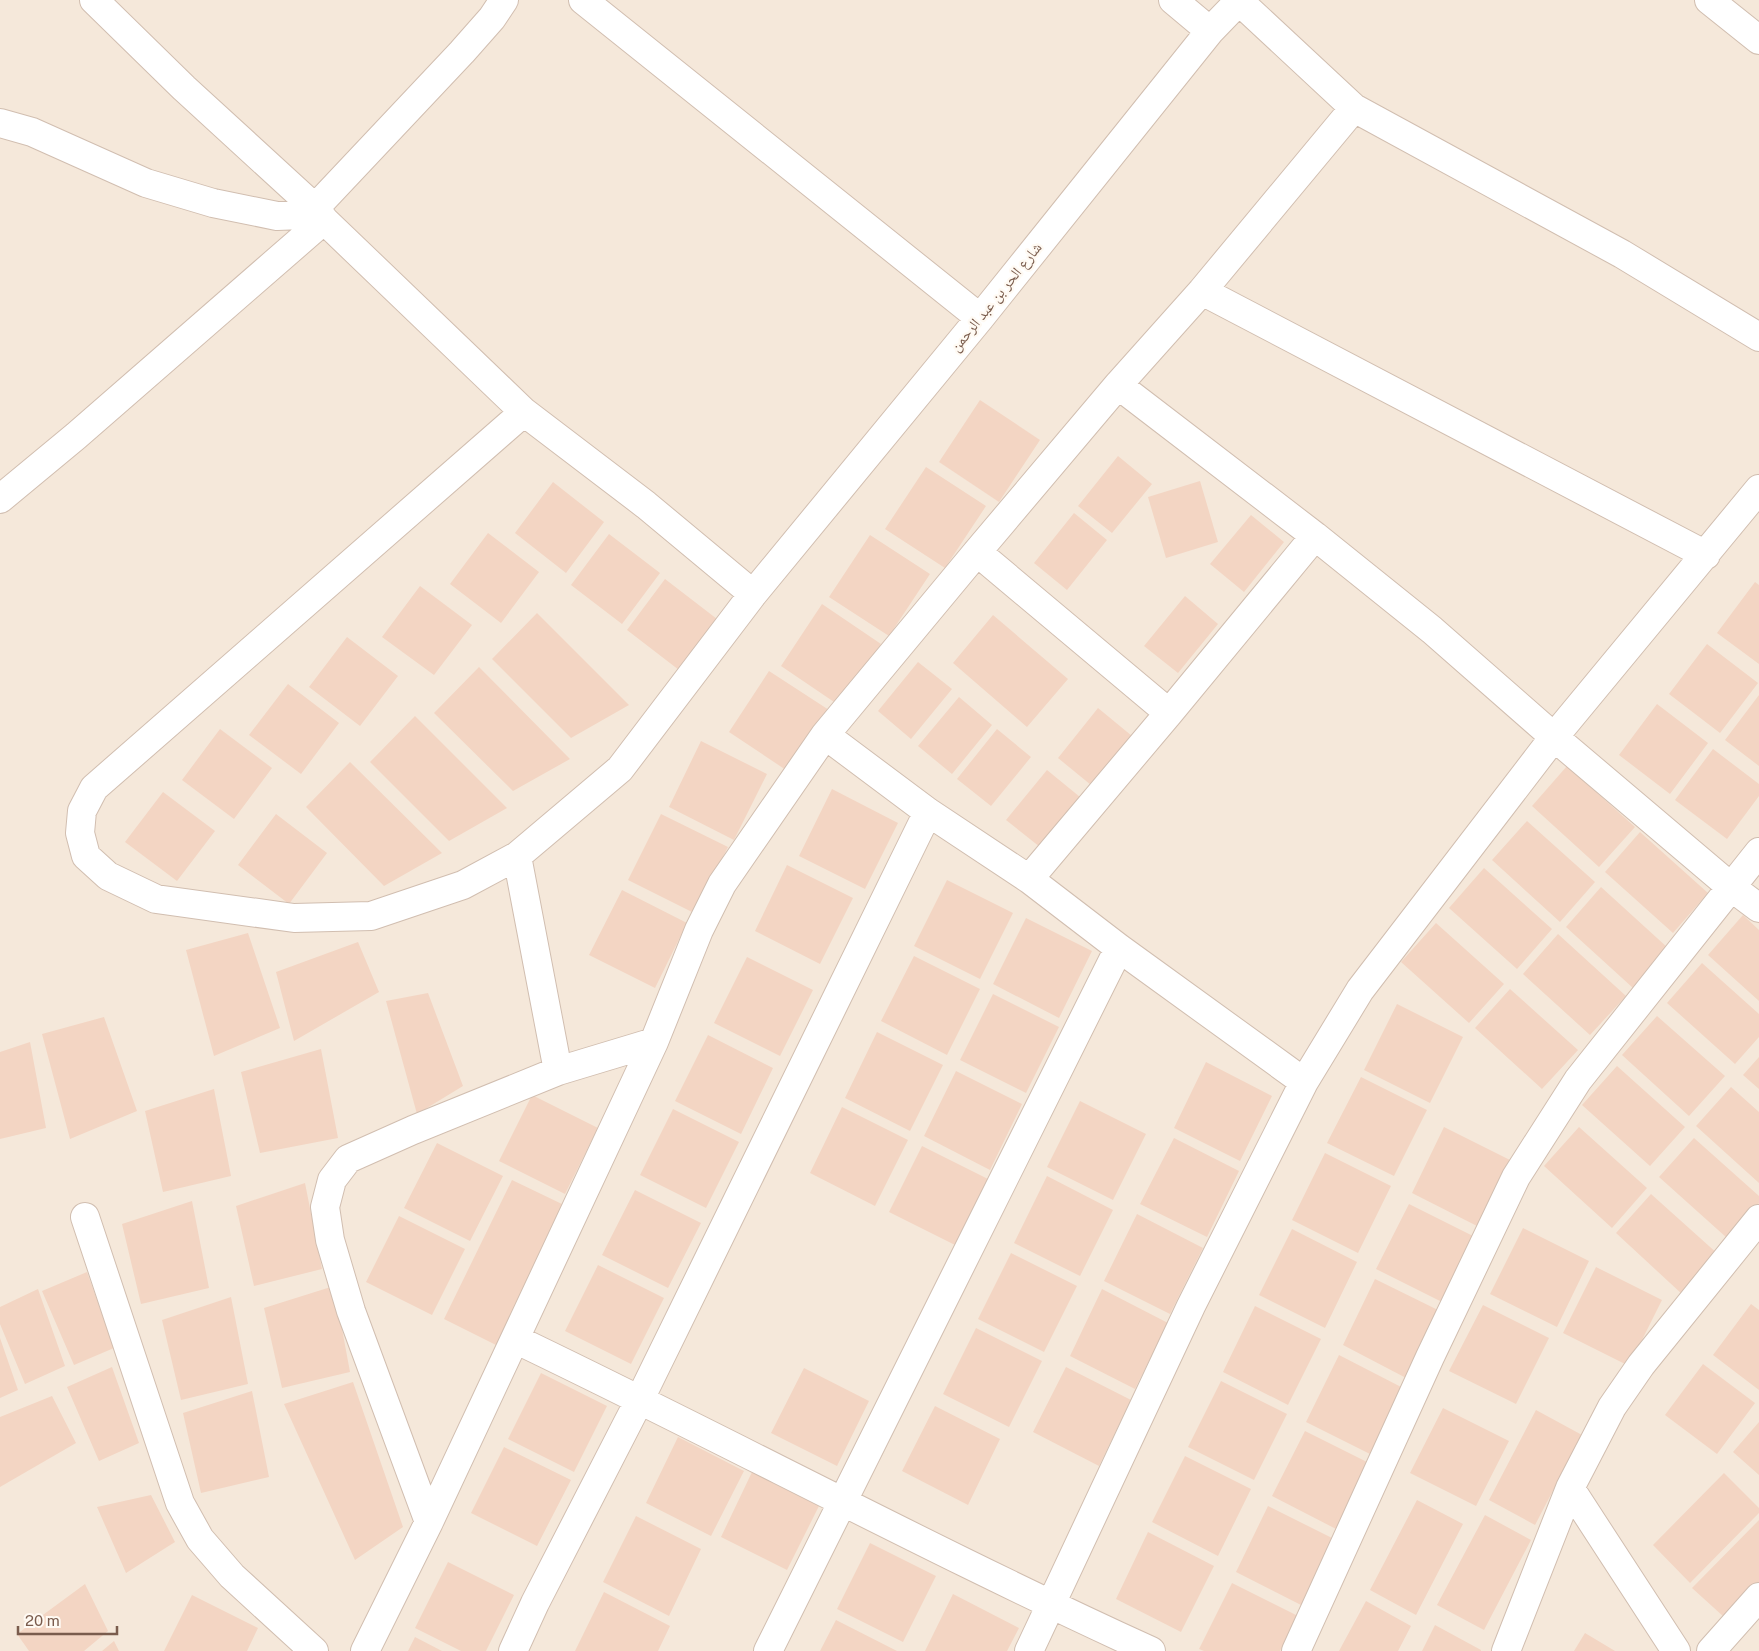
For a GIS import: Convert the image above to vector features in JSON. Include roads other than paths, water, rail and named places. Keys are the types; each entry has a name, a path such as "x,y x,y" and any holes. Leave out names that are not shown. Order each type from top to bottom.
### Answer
{"street":[{"path":"94,0 184,88 320,214 524,412 646,505 753,594"},
{"path":"0,499 76,436 320,214 492,18 504,0"},
{"path":"583,0 980,318"},
{"path":"1173,0 1210,32"},
{"path":"1709,0 1759,40"},
{"path":"1240,1 1354,108 1622,254 1759,337"},
{"name":"شارع الحر بن عبد الرحمن","path":"524,412 94,788 82,811 80,833 86,856 108,876 156,899 294,918 371,916 463,885 517,856 620,769 753,594 980,318 1210,32 1240,1"},
{"path":"365,1651 429,1522 654,1042 699,930 722,884 825,735 1118,385 1202,291 1354,108"},
{"path":"0,123 32,132 146,183 213,203 277,216 320,214"},
{"path":"1202,291 1706,555"},
{"path":"1118,385 1315,536 1432,630 1554,737 1731,887 1759,908"},
{"path":"1029,1651 1191,1306 1304,1082 1360,990 1554,737 1759,489"},
{"path":"1028,879 1169,713 1315,536"},
{"path":"977,552 1169,713"},
{"path":"825,735 928,812 1028,879 1119,948 1304,1082"},
{"path":"513,1651 535,1604 640,1399 928,812"},
{"path":"1296,1651 1430,1357 1516,1177 1578,1080 1759,852"},
{"path":"517,856 558,1071"},
{"path":"768,1651 841,1501 1119,948"},
{"path":"429,1522 351,1311 330,1240 325,1207 332,1180 348,1159 413,1130 558,1071 654,1042"},
{"path":"85,1217 180,1503 200,1538 232,1576 314,1651"},
{"path":"1506,1651 1570,1488 1612,1407 1647,1358 1759,1219"},
{"path":"515,1339 640,1399 1051,1606 1151,1651"},
{"path":"1570,1488 1676,1651"},
{"path":"1711,1651 1759,1597"}]}
